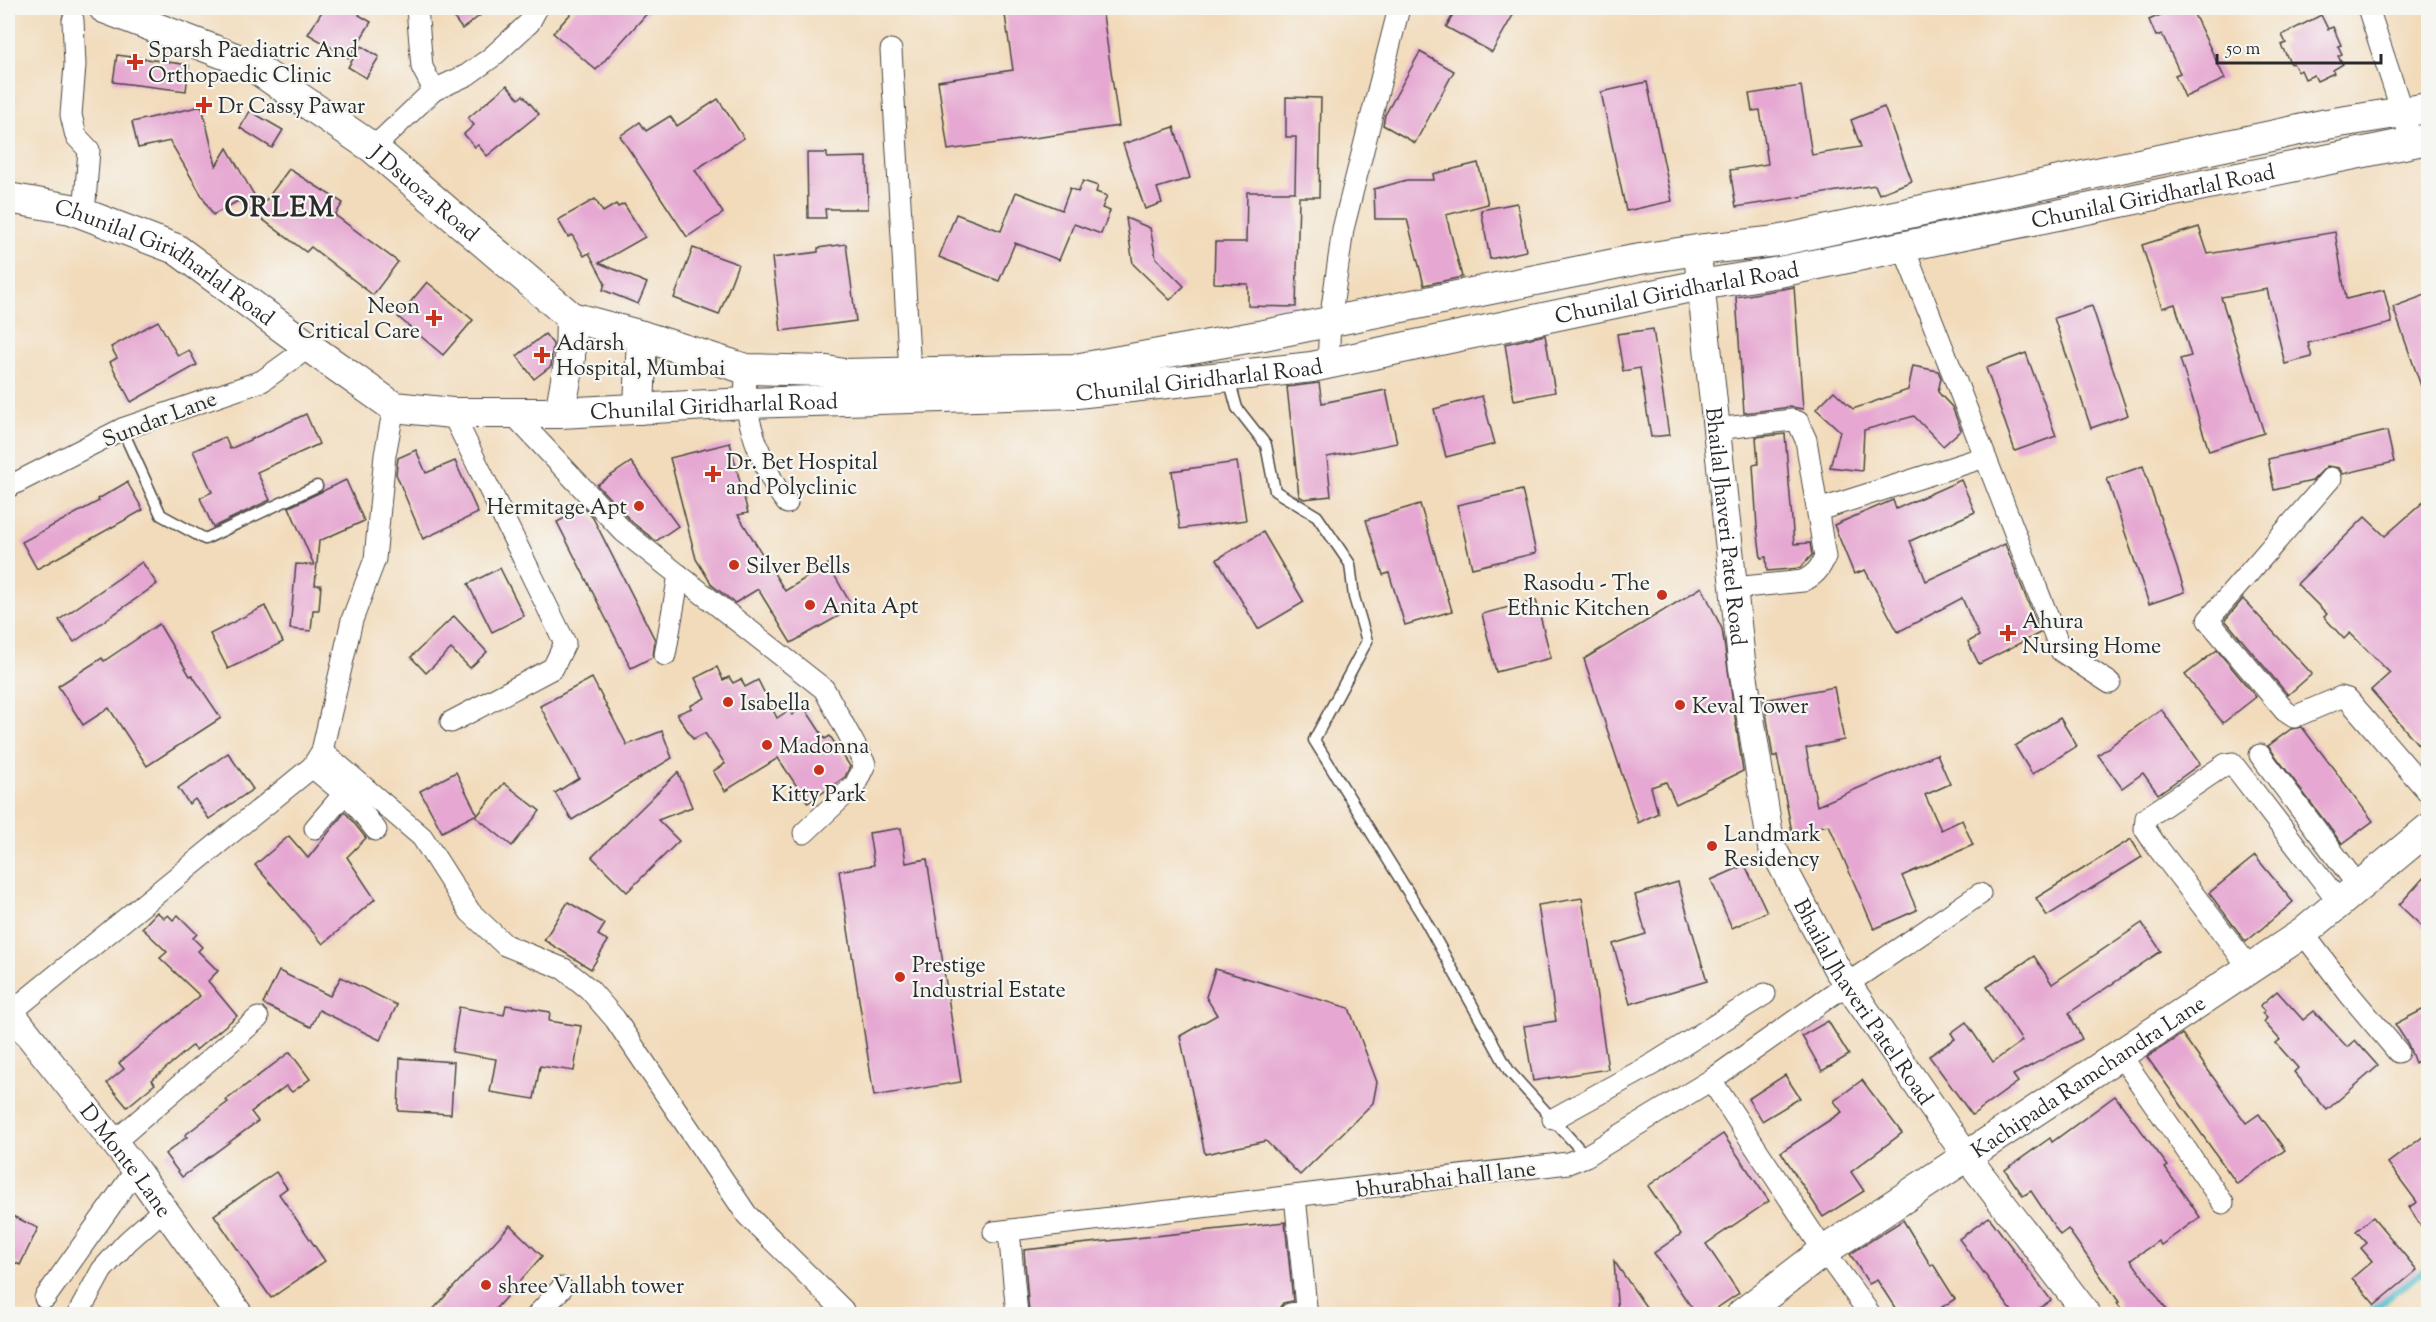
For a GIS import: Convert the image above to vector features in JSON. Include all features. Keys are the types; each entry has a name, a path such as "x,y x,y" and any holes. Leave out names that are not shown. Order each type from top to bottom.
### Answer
{"main road":[{"name":"J Dsuoza Road","path":"104,8 248,63 373,148 571,317 642,336 746,369"},
{"name":"Chunilal Giridharlal Road","path":"746,369 827,371 843,374 1075,369 1330,322 1634,260 1777,241 2327,124 2415,110"},
{"name":"Chunilal Giridharlal Road","path":"8,198 71,209 176,249 394,407 452,413 560,412 746,403 1077,393 1328,364 1700,285 1779,272 2420,140"},
{"path":"560,412 570,358 571,317"},
{"path":"639,409 642,336"},
{"name":"Kachipada Ramchandra Lane","path":"1742,1314 1824,1251 2302,933 2428,829"}],"street":[{"path":"417,8 422,67 434,90"},
{"path":"373,148 434,90 468,75 492,57 529,23 537,8"},
{"path":"1328,364 1330,322 1343,229 1399,8"},
{"path":"2368,8 2415,110 2420,140"},
{"path":"73,20 75,74 71,115 76,136 89,150 84,214"},
{"path":"891,50 910,372"},
{"path":"1903,246 2061,651 2110,683"},
{"name":"Bhailal Jhaveri Patel Road","path":"1697,250 1742,665 1771,845 1847,984 1967,1157 2086,1314"},
{"name":"Sundar Lane","path":"8,487 122,429 262,381 309,347"},
{"path":"746,369 746,403 764,463 778,492 787,503"},
{"path":"9,1011 317,759 352,620 375,559 385,455 394,407"},
{"path":"511,412 624,532 824,688 865,764 855,786 804,833"},
{"path":"451,722 553,668 565,643 452,413"},
{"path":"1716,429 1792,420 1798,422 1806,440 1825,557 1821,567 1813,576 1803,581 1734,588"},
{"path":"1828,507 1985,457"},
{"path":"2331,478 2208,620 2285,711 2294,717 2341,697 2348,699 2428,792"},
{"path":"665,655 679,575"},
{"path":"2260,755 2350,895"},
{"path":"317,759 344,795 353,801 376,830"},
{"path":"317,759 422,837 470,912 505,945 564,969 589,989 615,1019 747,1215 843,1310"},
{"path":"2249,967 2145,829 2146,818 2226,764 2232,763 2350,895"},
{"path":"315,828 344,795"},
{"name":"bhurabhai hall lane","path":"1017,1314 1001,1232 1568,1163 1586,1156 1711,1080 1980,894"},
{"path":"2302,933 2398,1052"},
{"path":"1553,1119 1653,1064 1765,994"},
{"name":"D Monte Lane","path":"9,1011 136,1170 239,1314"},
{"path":"113,1143 258,1018"},
{"path":"2119,1053 2223,1203"},
{"path":"1711,1080 1824,1251 1869,1314"},
{"path":"45,1298 136,1170"},
{"path":"1290,1314 1299,1313 1306,1307 1294,1196"},
{"path":"78,1314 102,1270 127,1242 164,1209"},
{"path":"538,1314 562,1288"}],"lane":[{"path":"1229,376 1238,408 1266,445 1275,491 1317,516 1350,564 1354,597 1367,641 1314,740 1421,912 1509,1071 1586,1156"},
{"path":"122,429 161,515 205,539 317,486"}],"building":[{"path":"324,8 363,8 359,15 371,22 349,58 308,34"},
{"path":"460,8 490,8 462,29 451,14"},
{"path":"576,8 652,8 596,70 553,33"},
{"path":"1004,8 1102,8 1119,126 948,150 938,81 1013,70"},
{"path":"1457,8 1517,8 1492,52 1446,27"},
{"path":"2176,8 2191,8 2225,79 2185,97 2175,75 2180,73 2162,34 2156,36 2149,20"},
{"path":"2321,15 2328,29 2333,27 2341,45 2338,46 2342,54 2338,56 2343,64 2333,70 2334,73 2317,81 2314,75 2305,79 2301,70 2298,72 2281,45 2286,43 2282,35"},
{"path":"361,46 379,57 366,78 348,67"},
{"path":"1420,52 1454,71 1415,143 1383,125 1385,115"},
{"path":"117,55 189,65 186,91 113,82"},
{"path":"1647,82 1672,201 1626,211 1601,92"},
{"path":"507,85 519,99 523,95 539,114 487,156 464,134 474,125 468,118"},
{"path":"1801,86 1812,155 1861,147 1851,120 1884,107 1912,181 1879,194 1875,185 1736,207 1730,170 1768,164 1760,110 1752,111 1749,94"},
{"path":"1286,97 1321,98 1319,197 1299,197 1296,307 1248,306 1248,284 1214,283 1215,242 1246,242 1247,192 1295,192 1296,137 1286,137"},
{"path":"718,99 744,138 695,170 723,213 687,237 620,136 640,122 646,131 670,116 677,126"},
{"path":"202,106 216,166 227,148 261,207 289,169 343,203 335,215 398,262 373,295 311,247 306,252 238,201 213,215 170,141 138,148 132,122"},
{"path":"250,111 283,130 272,148 240,128"},
{"path":"1174,127 1190,178 1157,188 1162,203 1145,209 1123,144"},
{"path":"807,153 827,153 827,158 867,157 868,209 825,209 826,218 808,218"},
{"path":"1478,163 1488,204 1446,215 1462,277 1424,285 1407,219 1375,219 1374,189 1407,180 1434,180 1433,174"},
{"path":"1083,181 1098,186 1096,192 1107,196 1102,208 1110,211 1101,234 1074,224 1059,260 1015,243 999,281 939,257 956,214 1001,231 1016,192 1062,210 1070,188 1078,192"},
{"path":"595,199 603,212 616,204 618,207 624,204 645,237 599,263 647,283 638,304 603,290 605,283 589,253 584,256 572,235 568,237 558,220"},
{"path":"1517,203 1526,251 1490,259 1481,210"},
{"path":"1126,218 1150,228 1156,258 1184,286 1170,300 1133,264"},
{"path":"2199,227 2208,254 2335,232 2346,299 2384,290 2392,323 2308,343 2312,357 2285,364 2267,289 2221,297 2264,433 2209,451 2180,359 2191,356 2175,304 2162,308 2142,245"},
{"path":"846,244 856,321 781,331 772,258 818,252 818,248"},
{"path":"693,248 738,264 719,315 674,298"},
{"path":"427,282 473,320 443,355 398,317"},
{"path":"1794,287 1803,409 1791,407 1744,413 1736,297"},
{"path":"2428,294 2428,400 2426,400 2393,307"},
{"path":"2092,306 2128,415 2091,428 2054,318"},
{"path":"158,321 178,356 189,350 197,365 131,402 110,362 117,358 111,347"},
{"path":"1653,329 1669,435 1651,437 1640,368 1623,371 1617,334"},
{"path":"545,334 553,344 551,366 534,379 517,356"},
{"path":"1545,335 1555,392 1514,400 1505,344"},
{"path":"2026,353 2056,436 2015,451 1986,368"},
{"path":"1913,366 1938,371 1941,378 1938,392 1952,407 1961,430 1943,446 1914,416 1864,430 1862,471 1830,467 1840,431 1816,409 1834,391 1853,409 1908,390"},
{"path":"1319,383 1322,403 1386,390 1397,443 1327,457 1331,496 1304,499 1299,496 1287,387"},
{"path":"1482,396 1495,444 1446,457 1434,409"},
{"path":"306,414 319,444 257,472 270,500 213,527 200,498 212,492 193,451 225,437 230,449"},
{"path":"2387,431 2394,462 2343,474 2339,468 2327,466 2312,481 2274,490 2268,459"},
{"path":"1785,434 1794,544 1810,543 1812,555 1800,568 1767,571 1766,557 1761,558 1757,527 1753,465 1758,464 1756,437"},
{"path":"730,443 748,513 738,515 785,591 828,564 853,608 791,643 758,589 735,603 712,585 696,559 670,458"},
{"path":"416,450 426,473 455,461 478,513 423,539 396,474 398,458"},
{"name":"Hermitage Apt","path":"631,462 678,526 656,541 633,523 597,485"},
{"path":"1237,462 1246,520 1180,529 1172,471"},
{"path":"2143,466 2185,592 2149,604 2107,479"},
{"path":"346,480 364,521 319,541 315,585 321,585 319,610 313,610 311,631 290,629 296,564 314,565 289,507"},
{"path":"1961,480 1975,512 1910,541 1926,581 2005,544 2040,633 1979,664 1968,642 1979,636 1962,598 1898,632 1865,570 1854,574 1834,525 1893,500 1896,509"},
{"path":"127,482 143,510 37,569 22,542 99,501 98,499"},
{"path":"1522,490 1536,553 1472,568 1457,505"},
{"path":"2428,498 2428,756 2371,690 2390,673 2350,633 2344,639 2324,617 2327,614 2297,584 2365,517 2385,536"},
{"path":"1420,504 1452,611 1405,625 1389,573 1383,575 1366,520"},
{"path":"584,508 593,518 655,640 653,657 631,668 557,522"},
{"path":"1263,532 1304,602 1258,629 1217,559"},
{"path":"142,562 157,584 74,642 59,620"},
{"path":"500,568 524,616 492,632 468,584"},
{"name":"Keval Tower","path":"1702,587 1722,629 1743,771 1676,804 1666,782 1651,787 1658,813 1638,823 1584,659"},
{"path":"2243,599 2312,674 2288,695 2225,620"},
{"path":"1536,600 1551,658 1496,672 1482,614"},
{"path":"265,606 283,642 228,669 210,634"},
{"path":"454,616 487,652 470,668 451,649 426,673 411,657"},
{"path":"159,624 190,676 192,675 221,718 147,766 109,708 83,725 58,686 102,658 104,661"},
{"path":"2217,650 2256,697 2223,723 2185,675"},
{"path":"717,667 723,680 729,677 733,683 741,679 745,687 758,680 777,718 789,710 792,715 804,707 825,739 830,736 850,766 845,777 808,803 778,758 725,791 713,771 725,764 705,733 693,739 677,714 692,708 690,706 705,698 695,678"},
{"path":"592,678 627,745 662,731 672,758 572,820 555,793 579,778 540,706"},
{"path":"1834,687 1844,740 1806,748 1817,806 1937,754 1950,784 1925,795 1941,830 1962,820 1973,845 1902,876 1917,910 1874,929 1829,825 1792,832 1777,755 1773,757 1764,700"},
{"path":"2161,709 2200,764 2158,794 2143,773 2122,788 2098,755"},
{"path":"2060,718 2077,746 2032,774 2015,746"},
{"path":"2302,727 2373,821 2342,844 2268,746 2291,729"},
{"path":"228,753 253,789 209,819 195,799 189,804 178,788"},
{"path":"456,772 477,814 442,832 420,791"},
{"path":"678,772 692,807 658,820 679,841 627,892 592,857"},
{"path":"504,783 540,811 512,846 476,817"},
{"path":"345,812 366,838 347,857 375,899 323,944 255,865 289,836 308,858"},
{"name":"Prestige Industrial Estate","path":"901,828 906,863 927,859 961,1082 874,1096 839,871 874,865 869,833"},
{"path":"2131,839 2142,857 2047,916 2036,898"},
{"path":"2255,856 2293,902 2246,942 2209,893"},
{"path":"1745,865 1767,912 1732,928 1711,880"},
{"path":"2428,873 2428,932 2399,905"},
{"path":"1678,882 1707,981 1630,1004 1613,944 1646,934 1635,895"},
{"path":"1582,898 1608,1069 1533,1081 1524,1026 1556,1021 1538,905"},
{"path":"568,902 605,924 598,935 608,941 591,969 544,940"},
{"path":"157,912 164,918 168,915 173,920 178,915 197,934 193,938 202,947 198,951 218,971 208,981 237,1016 196,1050 192,1046 152,1080 155,1084 127,1107 107,1083 124,1069 119,1063 200,996 160,958 167,952 142,928"},
{"path":"2142,923 2161,951 2069,1013 2082,1039 2013,1075 2018,1082 1972,1115 1929,1056 1955,1039 1951,1033 1966,1022 1993,1062 2022,1041 1987,987 2034,956 2052,984"},
{"path":"1215,969 1349,1008 1377,1082 1373,1103 1300,1175 1266,1141 1205,1154 1180,1036 1217,1015 1206,997"},
{"path":"279,971 330,996 341,977 397,1005 380,1040 319,1010 311,1027 263,1004"},
{"path":"2277,991 2303,1020 2314,1011 2347,1047 2355,1040 2378,1066 2327,1110 2294,1072 2298,1068 2276,1043 2280,1040 2264,1022 2267,1018 2260,1006"},
{"path":"506,1005 550,1012 549,1021 581,1026 574,1071 540,1066 534,1099 490,1092 496,1059 452,1052 459,1007 504,1015"},
{"path":"2428,1007 2428,1055 2415,1063 2408,1044 2395,1024"},
{"path":"1828,1021 1849,1055 1822,1071 1802,1036"},
{"path":"2182,1034 2246,1123 2259,1114 2285,1150 2237,1184 2147,1057"},
{"path":"290,1052 310,1079 292,1092 286,1086 251,1112 258,1121 182,1177 165,1154 187,1137 185,1135 228,1102 226,1100"},
{"path":"400,1058 454,1062 451,1114 398,1111"},
{"path":"1785,1075 1800,1098 1762,1121 1748,1099"},
{"path":"1862,1080 1902,1133 1851,1172 1864,1191 1823,1217 1781,1152 1842,1112 1834,1101"},
{"path":"2115,1096 2168,1166 2165,1168 2200,1217 2161,1245 2158,1241 2131,1260 2170,1314 2125,1314 2068,1229 2060,1235 2031,1191 2023,1196 2005,1170 2050,1138 2052,1142"},
{"path":"2428,1133 2428,1238 2409,1207 2417,1202 2388,1163"},
{"path":"1723,1134 1769,1201 1706,1244 1739,1293 1708,1314 1696,1314 1654,1253 1681,1234 1648,1186"},
{"path":"276,1172 287,1188 279,1194 325,1261 271,1298 214,1215"},
{"path":"8,1214 38,1228 20,1265 8,1259"},
{"path":"1989,1217 2051,1300 2031,1314 2014,1314 1959,1239"},
{"path":"2373,1217 2417,1270 2375,1305 2352,1278 2372,1261 2361,1248 2367,1243 2356,1231"},
{"path":"1903,1220 1931,1266 1933,1264 1955,1299 1931,1314 1899,1314 1877,1280 1869,1284 1850,1254"},
{"path":"1285,1222 1293,1301 1283,1303 1278,1310 1239,1314 1029,1314 1024,1250"},
{"name":"shree Vallabh tower","path":"510,1225 542,1256 491,1314 429,1314"},
{"path":"1614,1261 1651,1314 1618,1314"}],"waterway":[{"path":"2367,1314 2428,1267"}],"place":[{"name":"Sparsh Paediatric And Orthopaedic Clinic","path":"135,62"},
{"name":"Dr Cassy Pawar","path":"204,105"},
{"name":"Neon Critical Care","path":"434,318"},
{"name":"Adarsh Hospital, Mumbai","path":"542,355"},
{"name":"Dr. Bet Hospital and Polyclinic","path":"713,474"},
{"name":"Hermitage Apt","path":"639,506"},
{"name":"Silver Bells","path":"734,565"},
{"name":"Rasodu - The Ethnic Kitchen","path":"1662,595"},
{"name":"Anita Apt","path":"810,605"},
{"name":"Ahura Nursing Home","path":"2008,633"},
{"name":"Isabella","path":"728,702"},
{"name":"Keval Tower","path":"1680,705"},
{"name":"Madonna","path":"767,745"},
{"name":"Kitty Park","path":"819,770"},
{"name":"Landmark Residency","path":"1712,846"},
{"name":"Prestige Industrial Estate","path":"900,977"},
{"name":"shree Vallabh tower","path":"486,1285"}],"district":[{"name":"ORLEM","path":"280,206"}]}
